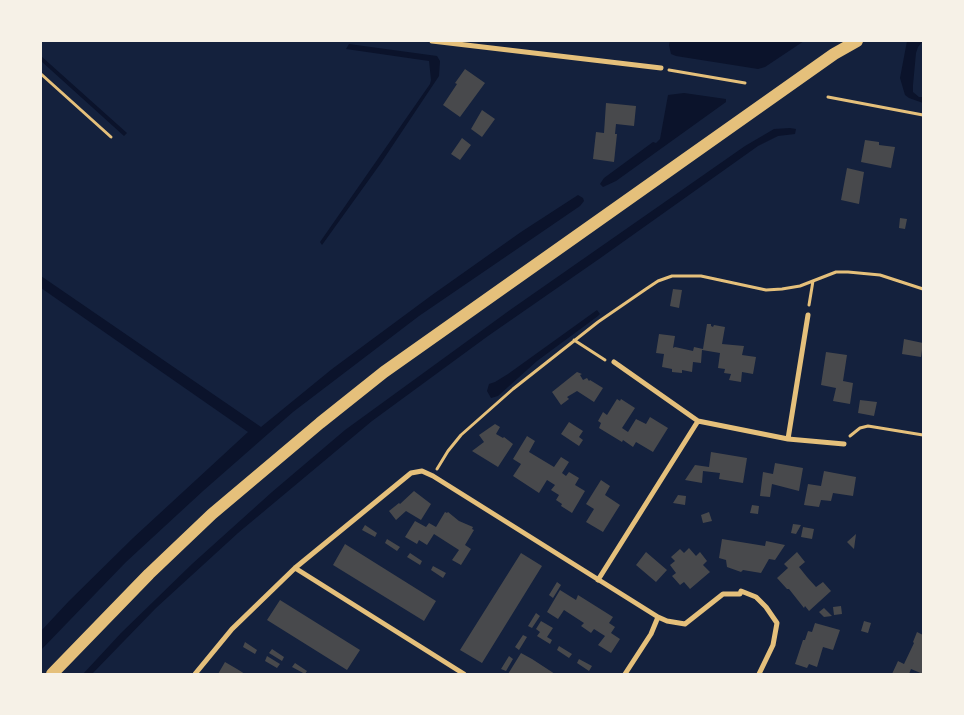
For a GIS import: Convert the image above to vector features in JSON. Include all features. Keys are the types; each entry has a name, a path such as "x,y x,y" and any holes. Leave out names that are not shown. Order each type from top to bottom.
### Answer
{"main road":[{"path":"834,54 849,41"},
{"path":"52,674 148,574 212,514 376,378 834,54 857,41"}],"street":[{"path":"432,41 661,68"},
{"path":"788,439 808,315"},
{"path":"614,362 698,421 788,439 844,444"},
{"path":"598,580 698,421"},
{"path":"195,674 232,628 295,568 411,473 422,471 667,621 685,624 723,594 740,594 741,591 756,596 777,623 773,645 759,674"},
{"path":"295,568 464,674"},
{"path":"626,674 658,617"}],"path":[{"path":"661,68 745,83"},
{"path":"41,74 111,137"},
{"path":"828,97 923,115"},
{"path":"433,476 448,451 461,435 512,389 574,340 646,289 672,276 701,276 766,290 782,289 814,281 836,272 848,272 880,275 923,289"},
{"path":"808,315 814,281"},
{"path":"574,340 606,361 614,362"},
{"path":"844,444 860,428 868,426 923,435"}],"water":[{"path":"670,41 804,41 765,67 758,69 676,56 671,54"},
{"path":"907,41 923,41 916,53 913,92 919,97 923,97 923,103 905,95 900,78"},
{"path":"349,44 437,56 440,61 439,76 381,163 322,245 320,242 431,80 429,61 346,49"},
{"path":"41,56 127,133 124,136 41,61"},
{"path":"684,93 726,99 726,102 616,181 603,187 600,184 604,178 653,142 656,143 660,139 668,95"},
{"path":"774,129 796,129 795,134 778,136 758,146 488,336 372,421 238,533 156,608 92,674 83,674 121,633 192,564 345,430 510,310 745,146"},
{"path":"578,195 584,201 580,206 419,316 293,412 126,562 41,650 41,631 69,601 133,538 248,432 41,288 41,276 261,427 332,369 432,295 521,232"},
{"path":"597,310 600,314 598,316 537,361 498,396 491,398 487,391 489,384 508,374"}],"building":[{"path":"465,69 485,83 460,117 443,105"},
{"path":"606,103 636,106 634,126 616,124 615,134 617,134 614,162 593,159 596,132 604,133"},
{"path":"482,110 495,119 482,137 471,129"},
{"path":"462,138 471,145 460,160 451,154"},
{"path":"865,140 879,142 879,145 895,147 891,168 861,162"},
{"path":"847,168 864,172 859,204 841,200"},
{"path":"900,218 907,219 905,229 899,228"},
{"path":"673,289 682,290 679,308 670,306"},
{"path":"707,324 711,324 713,327 714,325 725,327 722,344 744,346 742,355 756,357 753,374 742,372 741,382 729,380 731,374 724,373 725,369 718,368 720,353 702,350 701,363 693,362 692,372 682,370 682,373 672,372 672,369 662,367 664,354 656,353 659,334 675,336 673,348 693,351 694,347 703,349"},
{"path":"904,339 923,343 921,357 902,354"},
{"path":"826,352 847,355 843,381 853,383 850,404 833,401 836,388 821,385"},
{"path":"577,372 582,374 580,375 583,380 587,378 603,388 594,402 577,391 567,397 569,399 561,405 552,392"},
{"path":"617,399 620,401 621,399 635,408 622,428 628,432 636,419 646,424 650,417 668,428 653,452 636,442 633,447 599,428 601,423 598,421 603,412 607,415"},
{"path":"860,400 877,402 874,416 858,413"},
{"path":"569,422 583,431 579,437 583,440 579,446 561,434"},
{"path":"495,424 500,427 496,434 513,444 498,467 472,451 484,442 479,435"},
{"path":"527,436 535,441 529,452 554,467 561,457 569,462 562,473 566,476 569,472 579,478 575,485 585,491 572,513 561,506 562,504 556,500 559,495 551,490 555,485 547,480 539,493 513,476 521,464 513,459"},
{"path":"711,452 747,458 743,483 719,479 720,473 703,471 702,483 685,480 695,465 709,467"},
{"path":"775,463 803,468 799,491 772,484 770,497 760,496 763,472 773,474"},
{"path":"824,471 856,477 853,496 833,493 831,501 821,500 819,507 804,505 808,484 821,486"},
{"path":"601,480 610,486 605,495 620,505 603,532 586,522 594,509 586,504"},
{"path":"414,491 431,504 421,520 406,511 396,520 389,511"},
{"path":"678,495 686,496 685,505 673,503"},
{"path":"752,505 759,506 758,514 750,513"},
{"path":"445,512 473,527 472,529 474,530 465,545 471,549 461,565 452,560 459,550 434,534 427,545 419,540 417,544 405,537 415,521 426,527 429,523 436,527"},
{"path":"709,512 712,521 703,523 701,515"},
{"path":"793,524 801,525 796,534 791,533"},
{"path":"365,525 377,533 375,537 362,530"},
{"path":"803,527 814,529 812,539 801,537"},
{"path":"856,534 854,549 847,542"},
{"path":"387,539 400,547 397,551 385,543"},
{"path":"722,539 765,546 766,541 785,545 775,560 769,559 761,573 743,570 741,572 727,567 726,560 719,558"},
{"path":"345,544 436,601 424,621 333,565"},
{"path":"689,548 696,556 700,552 707,561 703,565 710,572 690,589 684,582 680,585 672,576 676,573 670,565 675,561 671,557 680,549 684,553"},
{"path":"646,552 667,570 656,582 636,565"},
{"path":"797,552 805,562 799,567 807,577 816,587 823,582 831,591 809,611 805,606 804,608 789,589 777,578 788,568 784,564"},
{"path":"410,553 422,561 420,565 407,557"},
{"path":"521,553 542,566 482,663 460,650"},
{"path":"433,566 446,573 443,578 431,570"},
{"path":"557,582 561,585 553,598 549,595"},
{"path":"560,590 576,600 578,595 613,617 609,623 615,627 611,633 620,639 611,653 598,645 605,636 594,629 591,633 581,626 584,623 564,610 558,619 547,612"},
{"path":"280,600 360,650 347,670 267,620"},
{"path":"841,606 842,614 834,615 833,607"},
{"path":"824,608 832,616 824,617 819,612"},
{"path":"536,613 540,616 532,628 528,626"},
{"path":"541,621 553,628 547,637 552,640 550,644 537,636 540,632 536,629"},
{"path":"864,621 871,623 868,633 861,631"},
{"path":"815,623 840,630 833,650 823,647 817,667 809,664 807,668 795,664 803,640 805,640 808,631 812,632"},
{"path":"917,632 923,635 923,674 911,669 909,674 892,674 898,661 904,664"},
{"path":"523,635 527,637 519,650 515,647"},
{"path":"245,642 257,650 255,654 243,647"},
{"path":"559,646 572,654 569,658 557,650"},
{"path":"272,649 284,657 282,661 269,653"},
{"path":"521,653 532,659 555,674 508,674"},
{"path":"267,656 280,664 277,668 265,661"},
{"path":"509,656 513,659 506,671 501,669"},
{"path":"579,659 592,666 589,671 577,663"},
{"path":"225,662 237,669 245,674 218,674"},
{"path":"295,663 307,671 305,674 292,667"}]}
